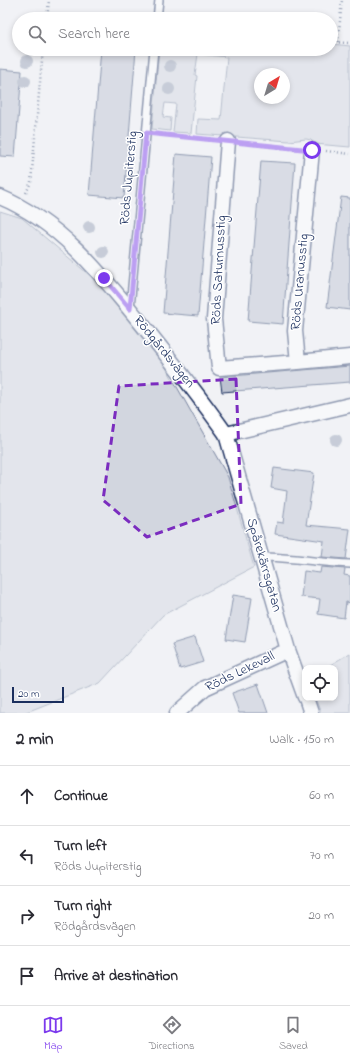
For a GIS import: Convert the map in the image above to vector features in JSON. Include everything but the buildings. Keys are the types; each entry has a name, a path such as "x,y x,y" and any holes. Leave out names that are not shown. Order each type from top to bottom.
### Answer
{"street":[{"name":"Röds Saturnusstig","path":"228,141 214,319 219,368 298,362"},
{"name":"Röds Uranusstig","path":"298,362 295,331 312,150"},
{"name":"Rödgårdsvägen","path":"0,197 20,205 46,222 72,245 104,278 170,358 226,434"},
{"path":"298,362 350,357"},
{"path":"226,434 350,405"},
{"name":"Spårekärrsgatan","path":"226,434 288,650 302,689"},
{"name":"Röds Lekevall","path":"177,713 205,688 288,650"},
{"name":"Spårekärrsgatan","path":"306,701 311,713"}],"lane":[{"path":"158,12 159,0"},
{"name":"Röds Jupiterstig","path":"130,309 153,56"},
{"path":"262,557 279,557 320,563 350,564"}],"path":[{"path":"48,12 49,0"},
{"path":"342,0 338,42 350,43"},
{"path":"20,205 31,182 43,56"},
{"path":"146,133 350,154"}],"highlighted area":[{"path":"236,379 241,504 147,537 103,500 119,386"}],"shaded area":[{"path":"338,45 350,46 350,147 315,144 311,140 306,139 289,141 197,134 198,119 221,120 227,57 217,56 338,56"},
{"path":"158,56 198,56 191,133 173,132 176,104 165,103 163,117 171,118 170,131 152,129"},
{"path":"0,211 22,218 94,279 164,364 228,477 254,567 163,615 100,683 24,713 0,713"},
{"path":"350,653 350,713 321,713 316,701 338,701 338,665 330,665"}],"route":[{"path":"104,278 130,309 146,133 312,150"}]}
